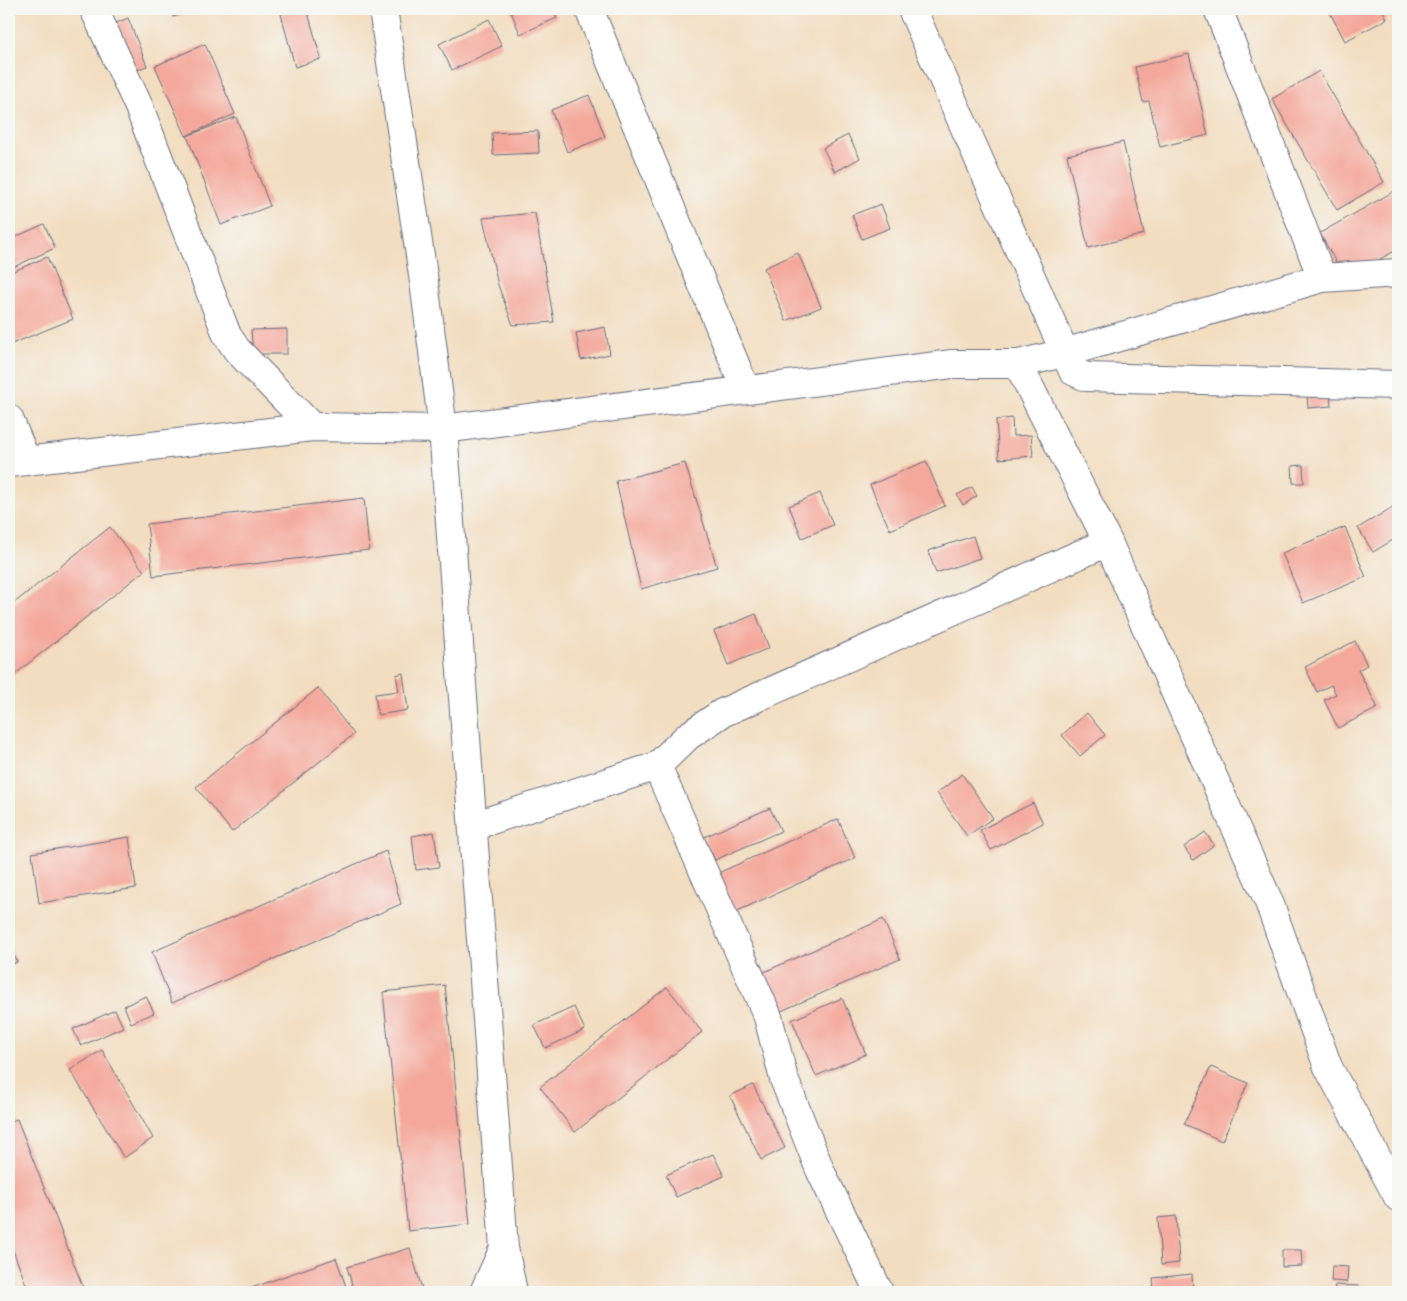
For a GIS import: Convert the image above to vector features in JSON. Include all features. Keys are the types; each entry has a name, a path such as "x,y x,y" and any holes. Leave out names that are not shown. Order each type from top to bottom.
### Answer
{"street":[{"path":"94,9 139,106 227,335 238,350 312,427"},
{"path":"383,9 443,429 504,1248 513,1292"},
{"path":"589,9 745,388"},
{"path":"912,9 1073,371 1086,377 1398,385"},
{"path":"1218,9 1322,278"},
{"path":"9,419 17,461 312,427 443,429 745,388 952,364 1018,364 1064,353 1322,278 1398,273"},
{"path":"1018,364 1108,542 1269,902 1328,1067 1398,1197"},
{"path":"473,826 657,766 688,736 722,712 1108,542"},
{"path":"657,766 768,1017 784,1079 820,1170 879,1292"},
{"path":"484,1292 504,1248"}],"building":[{"path":"170,9 200,9 173,17"},
{"path":"298,9 307,9 321,59 295,67 281,14"},
{"path":"510,9 553,9 557,18 520,34"},
{"path":"1328,9 1382,9 1387,19 1345,41"},
{"path":"128,18 147,66 132,72 114,24"},
{"path":"489,19 502,46 452,70 439,44"},
{"path":"205,44 235,114 186,136 155,66"},
{"path":"1189,54 1208,135 1160,147 1149,101 1143,102 1135,67"},
{"path":"1319,71 1384,182 1337,210 1272,99"},
{"path":"589,95 605,137 567,152 551,110"},
{"path":"236,117 270,206 221,225 187,136"},
{"path":"538,131 539,153 493,155 492,133"},
{"path":"848,135 860,158 835,172 823,148"},
{"path":"1123,142 1144,234 1088,248 1067,155"},
{"path":"1398,189 1398,249 1345,279 1320,233"},
{"path":"881,204 890,228 862,239 852,215"},
{"path":"535,213 554,322 513,325 498,285 483,218"},
{"path":"44,224 55,248 9,269 9,240"},
{"path":"798,253 821,307 786,321 764,268"},
{"path":"47,257 73,319 9,345 9,273"},
{"path":"605,327 610,354 581,360 576,333"},
{"path":"287,329 287,354 253,354 251,330"},
{"path":"1330,395 1331,406 1308,408 1307,396"},
{"path":"1012,418 1013,436 1031,435 1033,456 999,459 996,420"},
{"path":"926,461 945,506 890,530 870,485"},
{"path":"685,463 717,567 641,589 616,481"},
{"path":"1303,465 1304,483 1293,483 1292,466"},
{"path":"972,487 977,496 963,505 957,495"},
{"path":"820,493 833,525 802,538 789,506"},
{"path":"364,498 369,550 153,576 147,524"},
{"path":"1398,504 1398,537 1373,552 1358,528"},
{"path":"110,527 144,571 9,679 9,607"},
{"path":"1345,527 1366,577 1303,603 1282,553"},
{"path":"973,536 980,558 936,573 928,551"},
{"path":"756,614 769,648 728,665 714,631"},
{"path":"1355,641 1367,665 1358,670 1378,708 1338,728 1324,700 1336,694 1331,685 1317,692 1305,667"},
{"path":"403,673 408,710 378,715 375,694 399,691 396,675"},
{"path":"318,688 354,734 232,832 196,787"},
{"path":"1087,713 1105,735 1080,756 1062,735"},
{"path":"962,774 993,818 967,836 937,793"},
{"path":"1033,803 1043,823 991,850 980,830"},
{"path":"770,808 781,831 715,860 704,837"},
{"path":"838,819 855,858 733,913 716,874"},
{"path":"434,832 439,867 416,870 412,836"},
{"path":"1205,832 1214,845 1193,860 1184,847"},
{"path":"129,837 136,888 39,903 32,853"},
{"path":"386,851 401,904 172,1003 152,952"},
{"path":"883,919 900,959 779,1012 762,973"},
{"path":"9,945 17,962 9,966"},
{"path":"445,985 470,1224 408,1231 383,992"},
{"path":"667,987 702,1032 575,1132 540,1087"},
{"path":"146,996 154,1013 131,1023 124,1006"},
{"path":"842,998 866,1054 816,1076 792,1020"},
{"path":"574,1007 585,1030 545,1048 534,1025"},
{"path":"115,1010 123,1027 81,1046 73,1029"},
{"path":"102,1050 153,1138 124,1158 70,1070"},
{"path":"1211,1067 1248,1083 1222,1141 1184,1124"},
{"path":"753,1085 785,1148 761,1160 730,1096"},
{"path":"17,1119 85,1292 29,1292 9,1240 9,1122"},
{"path":"713,1154 724,1176 676,1197 666,1175"},
{"path":"1176,1216 1179,1263 1161,1265 1158,1218"},
{"path":"410,1248 423,1292 354,1292 347,1267"},
{"path":"1282,1250 1301,1250 1302,1266 1282,1267"},
{"path":"336,1258 348,1292 240,1292"},
{"path":"1332,1266 1348,1267 1347,1282 1331,1281"},
{"path":"1192,1274 1193,1292 1154,1292 1153,1278"},
{"path":"1335,1285 1360,1286 1359,1292 1334,1292"}]}
